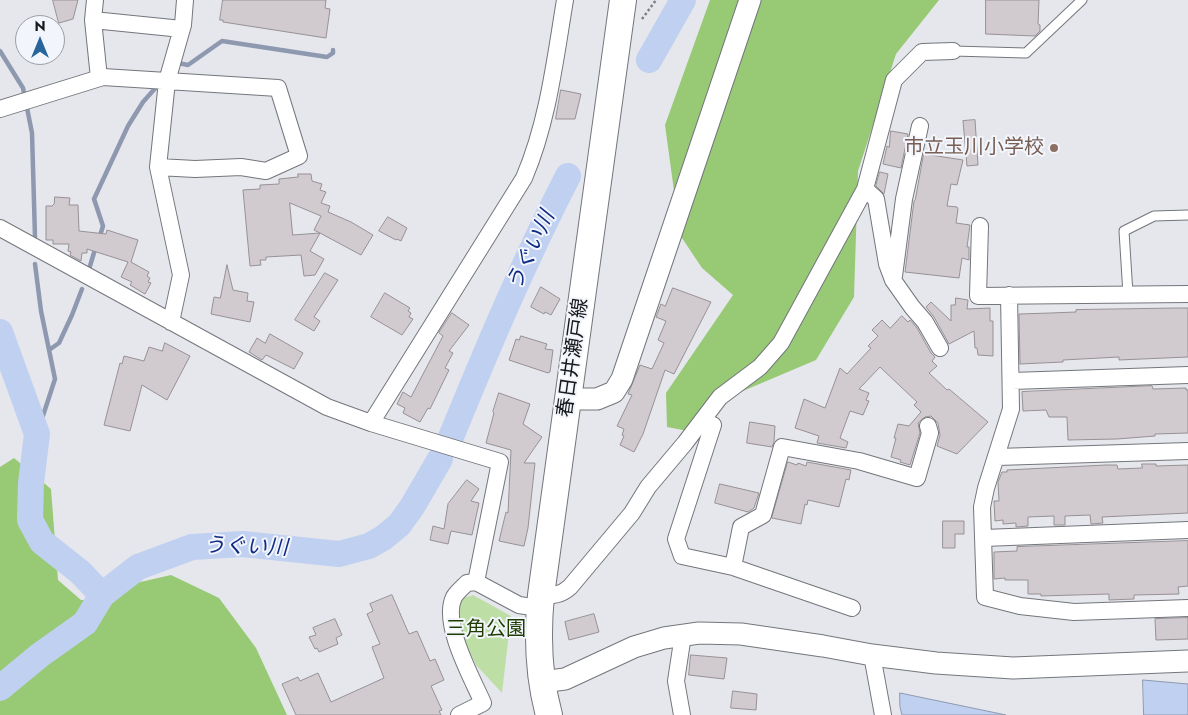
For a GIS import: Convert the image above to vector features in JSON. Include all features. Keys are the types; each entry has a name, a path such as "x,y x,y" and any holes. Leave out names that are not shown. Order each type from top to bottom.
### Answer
{"main road":[{"name":"春日井瀬戸線","path":"549,715 541,682 538,644 540,601 623,0"}],"street":[{"path":"95,0 93,20 99,78"},
{"path":"171,322 181,275 158,167 168,81 182,29 185,0"},
{"path":"371,423 524,178 536,151 565,0"},
{"path":"568,399 597,399 614,392 622,379 750,0"},
{"path":"93,20 182,29"},
{"path":"459,715 483,703 452,630 450,613 454,597 467,583 476,582 519,605 558,595 570,587 632,513 648,487 720,397 760,367 781,344 865,189 894,80 922,52 953,51"},
{"path":"0,109 103,77 278,88 299,156 266,171 241,167 195,170 158,167"},
{"path":"893,280 904,199 920,126"},
{"path":"865,189 876,199 887,264 893,280 912,308 925,322 940,348"},
{"path":"980,226 978,296 1188,294"},
{"path":"0,228 327,407 371,423 500,462 476,582"},
{"path":"1008,295 1012,381 1011,409 986,488 982,507 985,596 1020,606 1074,612 1188,608"},
{"path":"1012,381 1188,375"},
{"path":"702,421 714,425 676,539 682,556 733,567 852,608"},
{"path":"733,567 741,527 763,516 782,447 859,461 917,478 930,433 928,426"},
{"path":"997,457 1188,451"},
{"path":"984,538 1188,530"},
{"path":"541,682 565,679 634,647 664,638 698,633 741,634 872,655 936,663 1013,668 1188,661"},
{"path":"682,715 676,681 683,635"},
{"path":"872,655 883,715"}],"lane":[{"path":"953,51 1026,53 1082,0"},
{"path":"1128,294 1124,231 1154,216 1188,214"}],"green space":[{"path":"710,0 939,0 896,54 858,171 854,297 816,360 731,396 688,431 667,427 666,393 733,295 702,268 680,235 665,125"},
{"path":"14,458 51,489 58,580 81,600 101,600 123,586 171,575 219,598 256,648 287,715 0,715 0,467"},
{"name":"三角公園","path":"473,595 511,616 502,693 476,665 463,639 456,612 461,599"}],"water":[{"path":"1143,680 1188,684 1188,715 1144,715"},
{"path":"900,693 1006,715 902,715"}],"building":[{"path":"53,0 78,0 73,19 65,21 65,15 57,15"},
{"path":"223,0 326,0 325,8 330,9 326,38 223,22 223,20 220,20"},
{"path":"986,0 1039,0 1038,24 1040,25 1040,31 1035,36 986,34"},
{"path":"561,90 581,94 575,119 556,119"},
{"path":"975,120 978,165 967,166 963,121"},
{"path":"891,131 908,134 901,168 883,164 887,146 889,147"},
{"path":"924,154 963,160 957,185 951,184 947,206 957,207 956,223 970,225 967,247 969,247 969,260 962,258 959,278 905,272 914,201"},
{"path":"880,172 888,174 884,194 876,186"},
{"path":"298,174 311,174 312,181 322,184 320,190 326,192 321,203 330,206 328,212 351,222 373,235 361,255 320,233 310,251 324,259 315,275 304,276 301,255 266,257 266,260 260,260 261,265 250,266 243,190 260,189 260,185 279,184 279,179 298,177","holes":["290,203 321,216 314,230 320,233 293,235"]},
{"path":"55,197 70,198 69,205 78,205 79,231 106,234 107,230 138,240 131,262 149,272 147,276 150,278 148,282 151,283 145,294 130,285 132,282 121,277 128,262 87,249 87,253 82,253 81,261 70,255 71,252 68,251 69,244 53,244 53,240 46,240 46,206 54,204"},
{"path":"388,217 407,228 401,241 379,231"},
{"path":"227,265 233,290 248,293 247,301 254,302 250,322 211,314 214,297 220,298"},
{"path":"325,273 338,280 314,317 320,321 314,331 295,320"},
{"path":"541,287 560,299 551,315 545,312 544,314 531,307"},
{"path":"673,288 711,302 674,374 665,370 643,434 634,452 620,445 624,436 622,435 624,429 617,426 632,395 628,394 640,365 652,369 664,343 658,340 666,321 656,317 661,304 665,306"},
{"path":"385,293 410,308 408,311 411,313 409,317 413,319 402,335 371,317"},
{"path":"956,298 968,300 967,309 990,308 990,321 993,321 993,356 978,355 977,348 975,348 974,331 949,344 934,317 926,307 931,302 951,321 951,305 955,305"},
{"path":"1188,308 1188,357 1119,360 1119,357 1020,364 1019,314 1076,312 1076,310"},
{"path":"452,313 469,325 449,351 453,353 445,368 449,370 430,409 428,408 420,422 403,413 405,408 397,404 403,392 411,397 443,336 439,333"},
{"path":"902,316 908,322 910,320 917,328 935,357 932,361 937,366 929,373 947,390 949,389 988,422 957,454 937,446 940,435 938,423 931,416 925,417 918,423 920,433 910,465 900,462 901,460 891,457 898,424 909,426 921,412 914,405 917,402 880,367 859,389 869,393 866,400 869,401 863,415 850,411 840,438 848,442 846,448 817,443 819,436 795,428 804,399 825,408 840,368 847,374 871,348 868,346 878,336 872,330 882,320 890,328"},
{"path":"270,334 303,353 294,369 266,355 262,360 249,352 257,338 265,343"},
{"path":"521,336 547,344 545,349 553,350 550,372 548,373 509,360 516,339 519,340"},
{"path":"165,343 190,356 167,400 142,385 130,431 104,425 120,363 122,364 124,356 144,361 149,347 162,351"},
{"path":"1152,386 1153,389 1186,388 1188,390 1188,433 1155,434 1155,436 1117,439 1068,440 1067,417 1049,417 1046,410 1023,411 1022,392"},
{"path":"499,393 530,404 523,424 542,437 524,463 535,463 528,528 524,546 499,541 506,512 508,513 511,450 486,443"},
{"path":"750,422 775,426 772,447 747,443"},
{"path":"788,462 806,466 807,462 851,470 849,480 846,479 839,507 808,500 807,505 805,504 801,524 772,518"},
{"path":"1142,464 1156,464 1156,466 1188,465 1188,513 1102,517 1103,523 1091,524 1090,515 1065,516 1065,525 1054,525 1054,516 1028,517 1028,526 1016,527 1016,523 1003,524 1003,520 995,521 994,501 999,501 998,482 1002,472 1007,472 1007,470 1106,465 1117,465 1118,469 1142,468"},
{"path":"467,480 479,489 471,501 479,503 472,535 451,531 448,544 430,540 433,526 444,529 448,504"},
{"path":"720,484 759,493 754,508 748,512 715,503"},
{"path":"943,521 964,521 964,534 955,534 955,548 943,548"},
{"path":"1188,541 1188,586 1178,587 1179,594 1134,595 1134,599 1109,600 1109,594 1041,596 1041,594 1028,594 1028,580 994,579 994,552 1017,551 1017,547"},
{"path":"392,595 409,634 417,631 430,661 435,659 444,680 431,686 442,710 439,711 441,715 296,715 282,684 298,677 300,681 318,673 331,702 384,678 372,647 380,644 367,614 373,611 370,604"},
{"path":"594,614 599,632 569,640 565,622"},
{"path":"1188,618 1188,639 1156,640 1155,619"},
{"path":"335,619 342,635 336,638 338,644 319,652 317,648 315,649 309,637 316,635 313,628"},
{"path":"691,655 727,658 724,679 689,675"},
{"path":"733,691 757,694 756,710 731,708"}],"waterway":[{"name":"うぐい川","path":"649,60 683,0"},
{"path":"176,65 178,63 188,65 222,41 327,57 333,53 333,50"},
{"path":"0,51 23,88 32,133 35,237"},
{"path":"99,239 103,226 94,199 128,126 143,102 159,84"},
{"name":"うぐい川","path":"451,437 506,305 568,176"},
{"path":"90,266 96,246"},
{"path":"35,264 41,311 55,379 37,434"},
{"path":"49,350 59,343 82,289"},
{"path":"0,332 37,434 31,483 30,520 42,542 80,572 102,595"},
{"name":"うぐい川","path":"0,688 40,655 85,623 102,595 138,567 192,547 243,544 339,554 369,546 399,525 412,507 440,459"}],"place":[{"name":"市立玉川小学校","path":"1054,148"}]}
